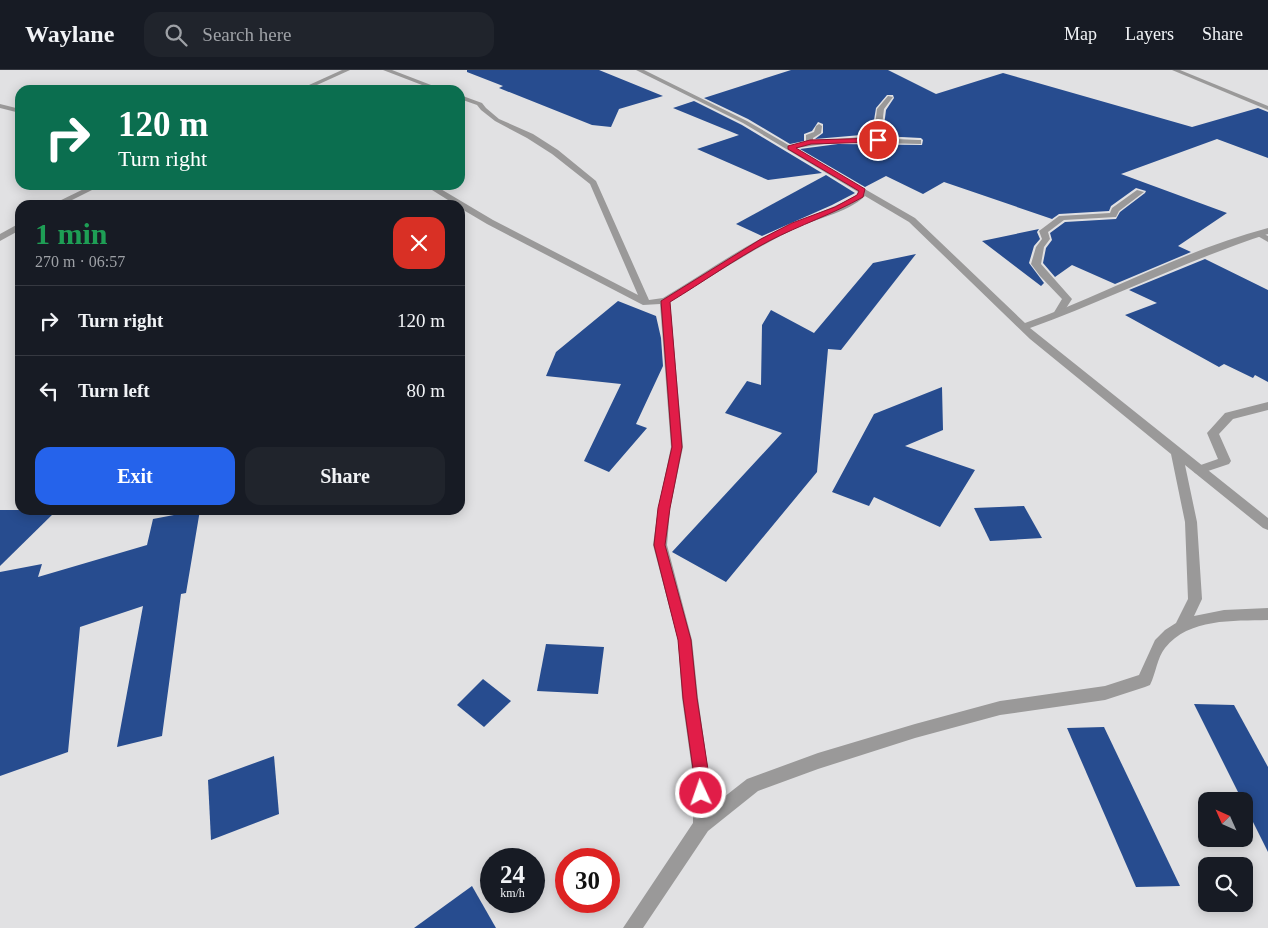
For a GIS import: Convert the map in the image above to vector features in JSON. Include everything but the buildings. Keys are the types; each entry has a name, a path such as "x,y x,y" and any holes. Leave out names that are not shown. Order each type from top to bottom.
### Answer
{"street":[{"path":"312,85 344,71 356,70"},
{"path":"386,70 427,85"},
{"path":"639,70 745,122 912,220 1023,326 1268,525"},
{"path":"1175,70 1268,108"},
{"path":"864,139 877,134 879,113 883,103 890,97"},
{"path":"465,99 480,104 483,109 497,120 530,136 556,152 594,183 646,303"},
{"path":"0,106 15,110"},
{"path":"810,142 809,137 817,133 819,126"},
{"path":"790,147 810,142 864,139 918,142"},
{"path":"66,200 87,190"},
{"path":"436,190 453,200"},
{"path":"465,207 646,303 666,301 764,241 795,225 837,209 861,196 862,190"},
{"path":"1058,314 1067,299 1059,287 1042,275 1036,264 1040,247 1046,239 1044,231 1062,218 1113,215 1115,210 1140,192"},
{"path":"0,238 15,229"},
{"path":"1023,326 1058,314 1215,248 1265,235"},
{"path":"666,301 677,447 664,508 660,545 684,640 701,776 702,825"},
{"path":"1199,470 1225,460 1213,433 1229,416 1268,406"},
{"path":"632,928 702,825 753,785 818,761 915,731 1000,708 1105,693 1145,680 1160,645 1182,625 1195,600 1191,522 1177,452"},
{"path":"1182,625 1227,615 1268,614"}],"route":[{"path":"701,793 701,776 684,640 660,545 664,508 677,447 666,301 764,241 795,225 837,209 850,200 861,196 862,190 790,147 810,142 878,140"}]}
